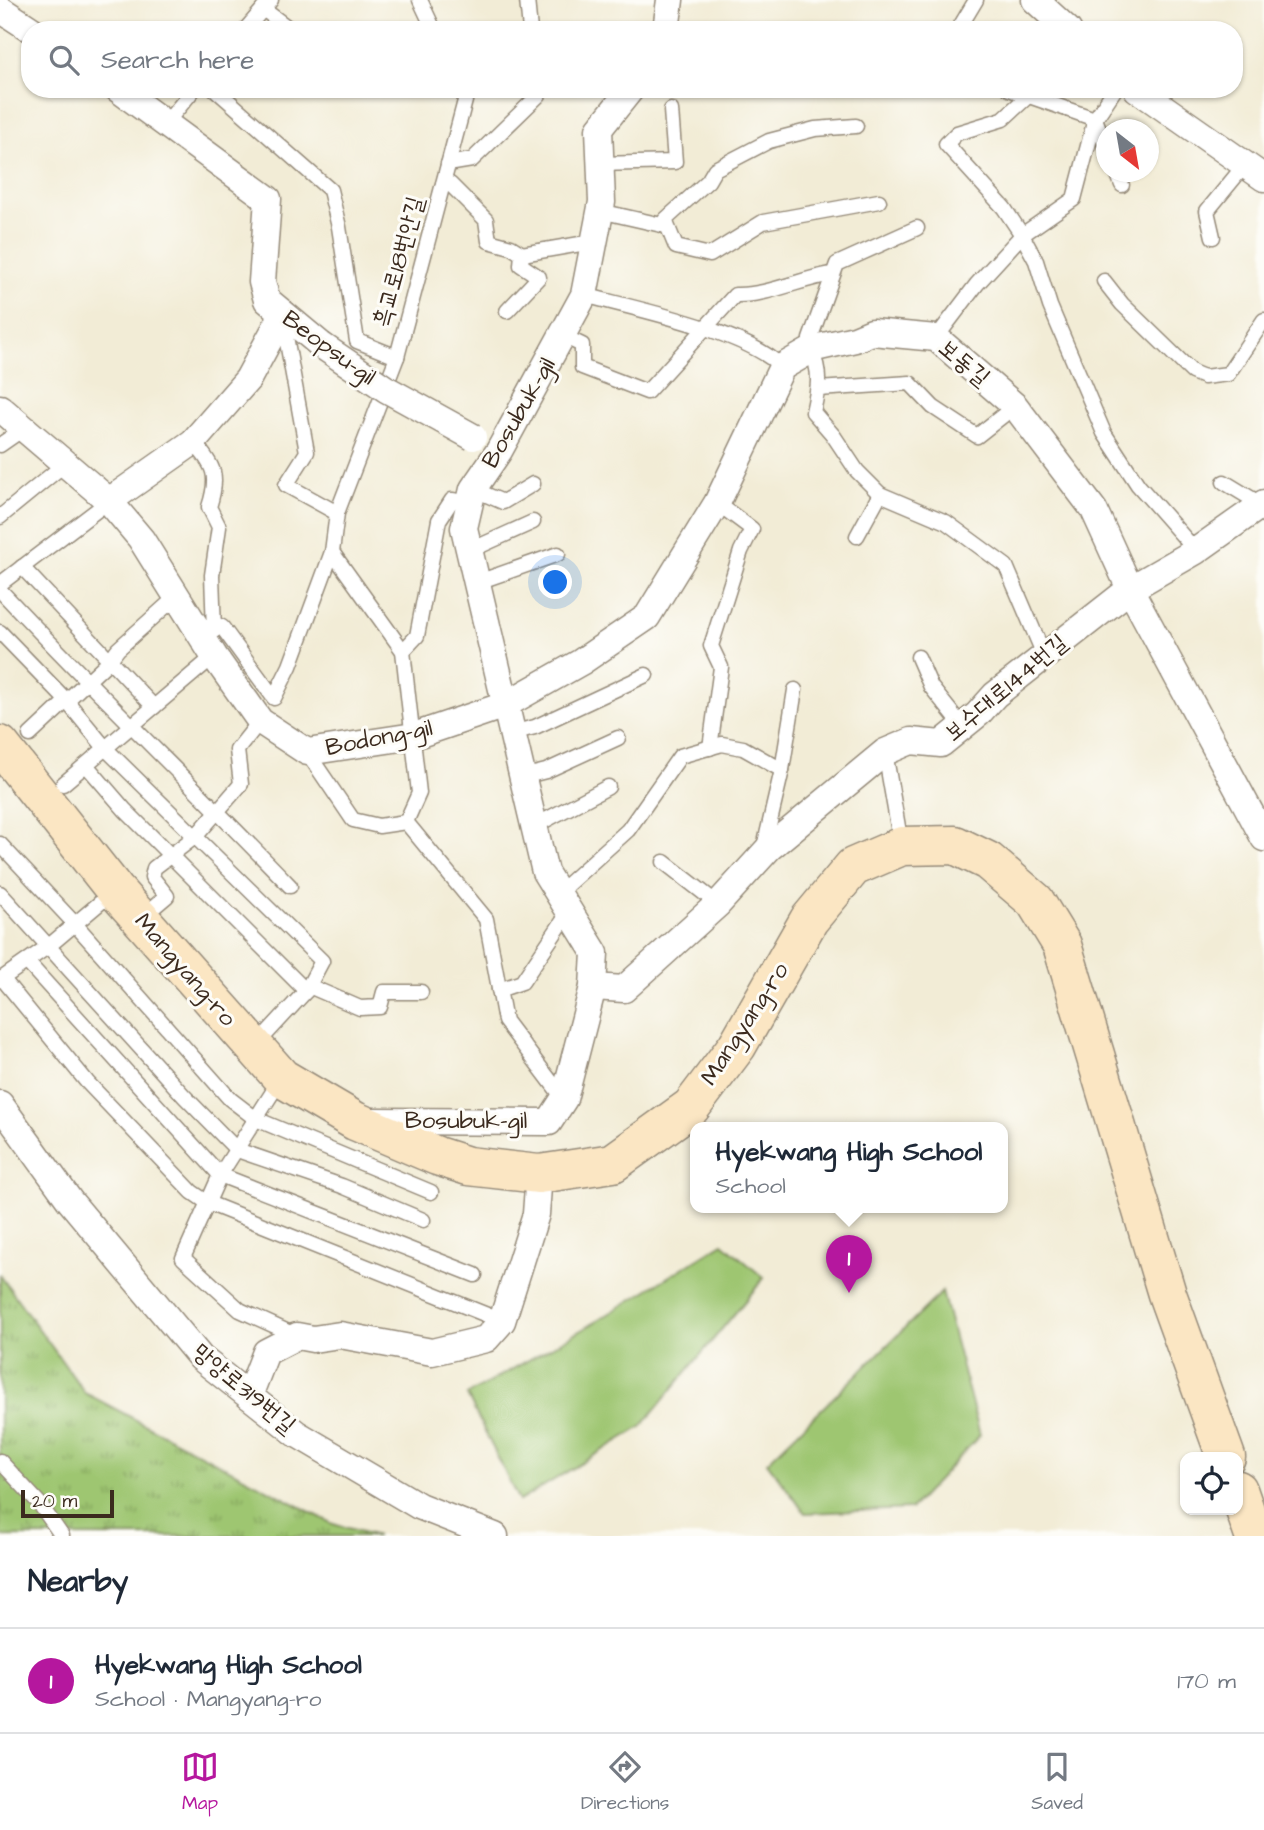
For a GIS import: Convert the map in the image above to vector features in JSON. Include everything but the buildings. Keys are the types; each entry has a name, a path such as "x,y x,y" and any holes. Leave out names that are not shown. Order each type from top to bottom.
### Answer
{"main road":[{"name":"Mangyang-ro","path":"8,745 115,890 253,1049 282,1078 355,1121 437,1156 468,1166 539,1174 613,1163 691,1107 737,1045 809,920 853,867 902,846 954,845 988,861 1035,901 1062,944 1167,1294 1224,1452"},
{"path":"1243,1504 1254,1536"}],"street":[{"path":"667,21 670,0"},
{"path":"1035,0 1058,21"},
{"path":"0,9 21,23"},
{"name":"Beopsu-gil","path":"131,98 268,199 262,282 267,300 282,316 386,388 499,451"},
{"name":"Bosubuk-gil","path":"355,1121 549,1122 564,1099 593,987 595,953 545,872 464,528 471,496 499,451 584,295 600,211 599,129 624,98"},
{"path":"1150,98 1254,172"},
{"path":"109,501 193,442 248,379 282,316"},
{"name":"보동길","path":"782,367 813,349 872,332 936,338 1015,407 1094,510 1130,589 1264,838"},
{"path":"505,705 581,662 647,617 717,503 782,367"},
{"name":"Bodong-gil","path":"0,408 109,501 141,539 213,654 260,721 307,751 414,736 505,705"},
{"name":"보수대로144번길","path":"593,987 624,989 718,904 769,848 885,752 911,741 941,744 963,727 995,695 1130,589 1196,551 1263,504"},
{"name":"망양로319번길","path":"0,1104 69,1201 201,1359 297,1434 419,1506 495,1536"},
{"path":"249,1396 266,1352 298,1336 313,1339 340,1335 432,1352 486,1339 502,1321 536,1214 539,1174"}],"lane":[{"path":"420,0 430,21"},
{"path":"527,0 529,21"},
{"path":"963,21 976,0"},
{"path":"253,21 267,5 282,21"},
{"path":"166,123 187,98"},
{"path":"225,98 330,190 340,227 358,341 397,357"},
{"name":"흑교로18번안길","path":"215,624 222,627 274,698 290,666 332,552 337,513 397,357 466,98"},
{"path":"448,164 472,160 532,98"},
{"path":"1026,98 1003,119 957,133 946,144 1004,208 1022,235 1036,261 1050,306 1104,433 1138,485 1196,551"},
{"path":"1030,98 1095,119"},
{"path":"936,338 977,284 1022,235 1074,199 1095,119 1109,98"},
{"path":"599,164 675,162 671,110"},
{"path":"856,126 815,129 769,141 726,163 715,169 708,181 665,220 666,226 676,247 710,254 763,222 879,201"},
{"path":"1213,237 1207,211 1254,172"},
{"path":"443,184 450,184 486,220 489,242 511,247 522,254 592,242"},
{"path":"600,211 666,226"},
{"path":"917,228 837,264 810,339 818,365 818,389 813,412 833,435 857,471 880,494 946,522 1006,566 1044,655"},
{"path":"506,311 539,277 521,265 522,254"},
{"path":"703,329 735,295 755,296 804,278 832,274"},
{"path":"1104,281 1122,304 1182,362 1203,377 1228,374 1264,320"},
{"path":"584,295 703,329 768,354 782,367"},
{"path":"282,316 307,452 286,485 337,513"},
{"name":"Bosubuk-gil","path":"563,336 582,345 582,367 647,392 703,329"},
{"path":"818,389 910,383 933,407 977,436 1015,407"},
{"path":"0,445 23,429"},
{"path":"63,784 87,766 213,654 215,624 212,575 219,527 209,507 217,483 208,458 193,442"},
{"path":"0,517 66,463"},
{"path":"1224,482 1263,504"},
{"name":"Bosubuk-gil","path":"403,651 417,636 439,520 452,500 471,496 503,502 533,484"},
{"path":"857,536 880,494"},
{"path":"0,584 109,501"},
{"path":"710,748 721,667 711,646 741,551 752,529 717,503"},
{"path":"471,550 533,522"},
{"path":"307,751 353,820 379,826 406,822 419,793 403,651 332,552"},
{"path":"478,582 558,554"},
{"path":"22,568 154,707"},
{"path":"0,590 86,682 133,724 290,886"},
{"path":"8,745 86,682 177,596"},
{"path":"0,632 65,699 106,749 322,961 308,988 253,1049"},
{"path":"918,657 931,687 963,727"},
{"path":"511,733 535,727 646,675"},
{"path":"769,848 765,843 782,770 795,690"},
{"path":"141,918 167,896 152,877 154,868 197,836 241,784 237,750 260,721"},
{"path":"522,777 546,771 618,738"},
{"path":"499,989 522,982 563,902 628,830 680,755 722,744 743,748 782,770"},
{"path":"885,752 902,846"},
{"path":"87,766 125,810 308,988 360,1007 380,1007 384,992 421,992"},
{"path":"533,823 544,821 608,787"},
{"name":"Bosubuk-gil","path":"406,822 486,919 505,1021 564,1099"},
{"path":"0,844 75,924 230,1099 256,1119 431,1192"},
{"path":"664,862 718,904"},
{"path":"115,890 27,963 1,979 87,1082 192,1192 208,1203 502,1321"},
{"path":"0,893 237,1150 342,1186 423,1220"},
{"path":"27,963 220,1175 475,1275"},
{"path":"282,1078 220,1175 183,1258 240,1310 298,1336"},
{"path":"0,1461 39,1503 62,1536"}],"green space":[{"path":"723,1243 764,1278 641,1427 519,1501 467,1395 597,1321"},
{"path":"0,1275 85,1393 333,1524 377,1536 0,1536"},
{"path":"942,1292 980,1435 911,1509 805,1513 767,1462"}],"place":[{"name":"Hyekwang High School","path":"849,1293"}]}
